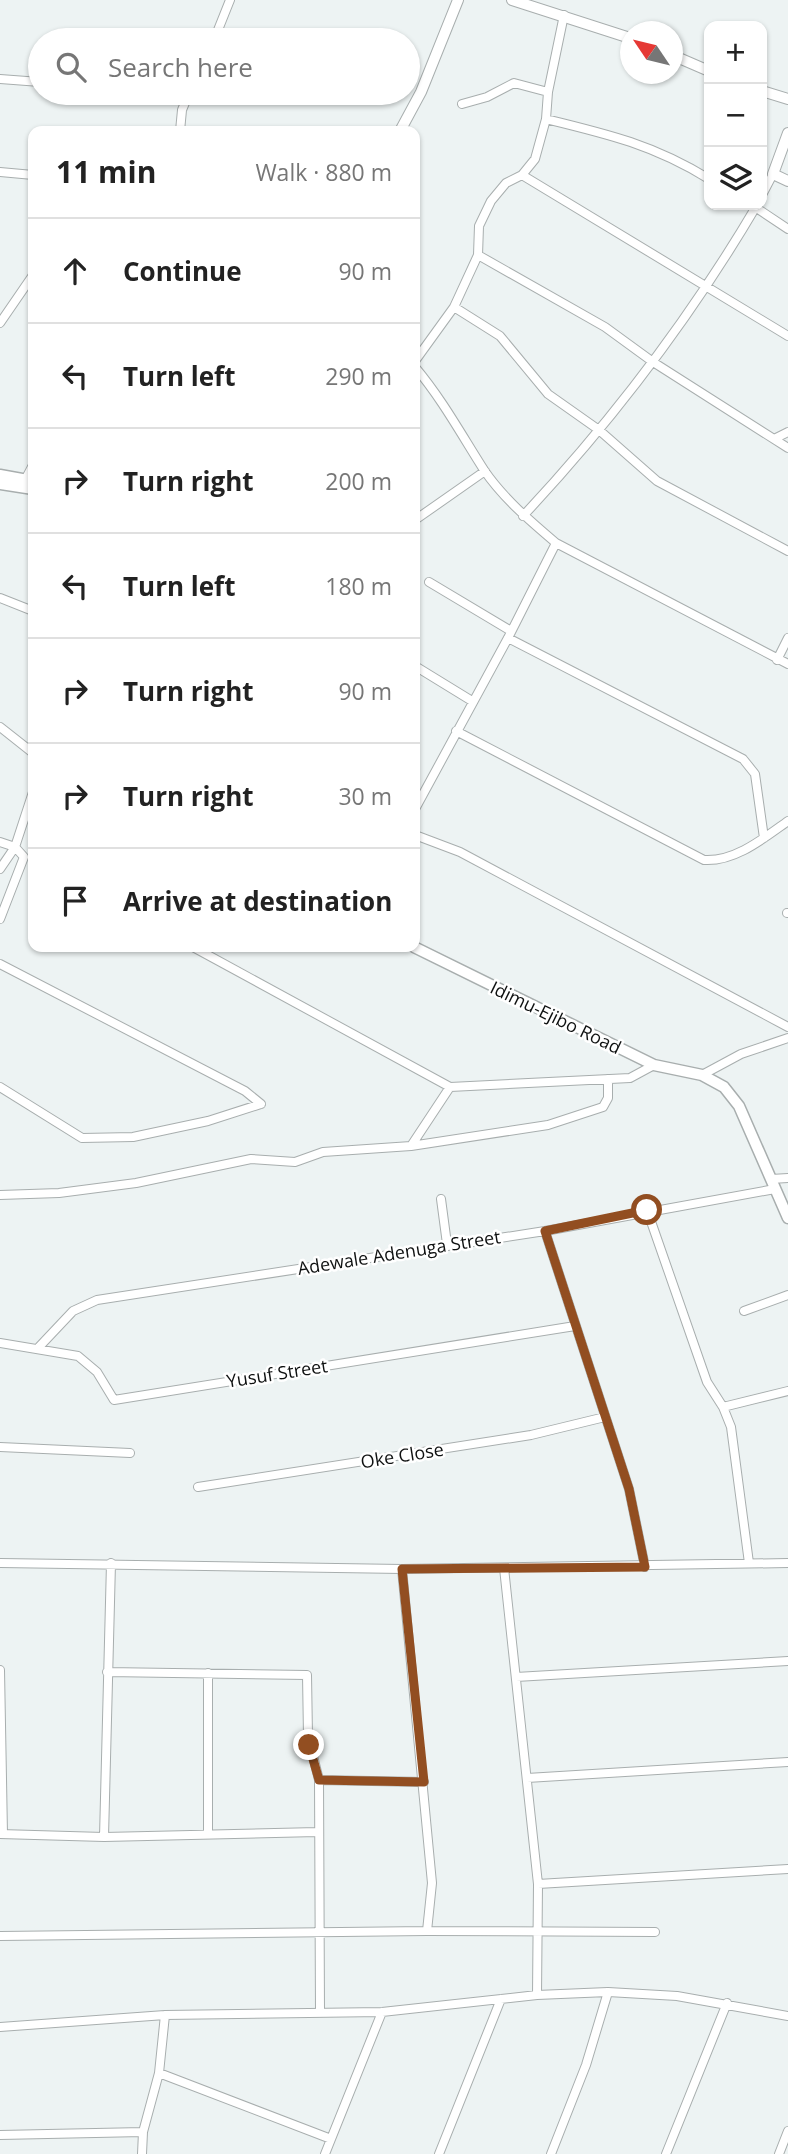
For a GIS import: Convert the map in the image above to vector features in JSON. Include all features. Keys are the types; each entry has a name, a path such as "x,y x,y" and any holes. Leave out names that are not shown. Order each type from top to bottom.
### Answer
{"main road":[{"path":"0,475 28,480"},
{"path":"0,484 28,488"},
{"name":"Idimu-Ejibo Road","path":"420,950 654,1065 702,1075"},
{"path":"702,1075 733,1096 788,1218"}],"street":[{"path":"219,28 230,0"},
{"path":"420,94 458,0"},
{"path":"512,0 620,34"},
{"path":"420,354 454,307 478,254 479,226 491,201 506,183 522,176 535,159 546,119 548,92 564,15"},
{"path":"683,59 704,69"},
{"path":"0,79 28,81"},
{"path":"462,104 487,97 514,83 548,92"},
{"path":"767,93 788,99"},
{"path":"180,126 183,105"},
{"path":"403,126 414,105"},
{"path":"546,119 629,138 704,175"},
{"path":"767,184 788,133"},
{"path":"0,172 28,175"},
{"path":"772,174 788,181"},
{"path":"522,176 706,284 788,336"},
{"path":"523,516 599,430 653,362 752,210"},
{"path":"762,210 788,229"},
{"path":"478,254 605,327 653,362 788,448"},
{"path":"0,323 28,282"},
{"path":"454,307 500,336 548,394 599,430 668,489 788,551"},
{"path":"420,373 450,412 485,471 523,516 556,543 788,664"},
{"path":"774,439 788,432"},
{"path":"420,516 485,471"},
{"path":"420,799 510,635 556,543"},
{"path":"429,582 510,635 743,759 755,774 764,838"},
{"path":"0,598 28,609"},
{"path":"777,660 788,638"},
{"path":"420,669 472,701"},
{"path":"0,727 28,749"},
{"path":"456,731 704,860 719,861 764,838 788,821"},
{"path":"0,869 15,847 28,807"},
{"path":"420,837 460,852 788,1027"},
{"path":"0,842 15,847 28,859"},
{"path":"0,919 24,857"},
{"path":"208,952 450,1087 630,1078 654,1065"},
{"path":"0,964 245,1091 261,1104 208,1121 143,1135 82,1138 0,1087"},
{"path":"702,1075 741,1054 788,1038"},
{"path":"0,1195 59,1193 135,1183 251,1159 295,1161 323,1152 411,1146 548,1125 603,1107 608,1098 608,1079"},
{"path":"411,1146 450,1087"},
{"name":"Adewale Adenuga Street","path":"39,1347 73,1311 97,1300 545,1231 773,1184 788,1178"},
{"path":"441,1199 447,1244"},
{"path":"647,1210 707,1382 732,1427 749,1563"},
{"path":"545,1231 629,1489 645,1567"},
{"path":"744,1311 788,1295"},
{"name":"Yusuf Street","path":"0,1343 39,1347 78,1356 97,1372 114,1400 575,1326"},
{"path":"723,1407 788,1391"},
{"name":"Oke Close","path":"198,1488 531,1435 605,1417"},
{"path":"0,1447 130,1453"},
{"path":"0,1563 402,1569 788,1563"},
{"path":"104,1837 111,1563"},
{"path":"504,1568 538,1884 537,1995"},
{"path":"402,1569 432,1883 427,1931"},
{"path":"516,1677 788,1661"},
{"path":"0,1670 2,1834 104,1837 317,1832"},
{"path":"107,1672 307,1675 308,1736 319,1780 317,1932 320,2013"},
{"path":"208,1673 208,1833"},
{"path":"527,1778 788,1762"},
{"path":"319,1780 424,1782"},
{"path":"538,1884 788,1869"},
{"path":"0,1936 537,1930 654,1932"},
{"path":"551,2154 586,2065 608,1992"},
{"path":"0,2027 165,2015 382,2012 537,1995 608,1992 727,2003 788,2016"},
{"path":"439,2154 501,1999"},
{"path":"666,2154 727,2003"},
{"path":"325,2154 382,2012"},
{"path":"142,2154 143,2132 159,2073 165,2015"},
{"path":"159,2073 331,2139"},
{"path":"779,2154 788,2131"},
{"path":"0,2135 143,2132"}],"route":[{"path":"309,1745 319,1780 380,1779 424,1782 402,1569 645,1567 629,1489 545,1231 647,1210"}]}
